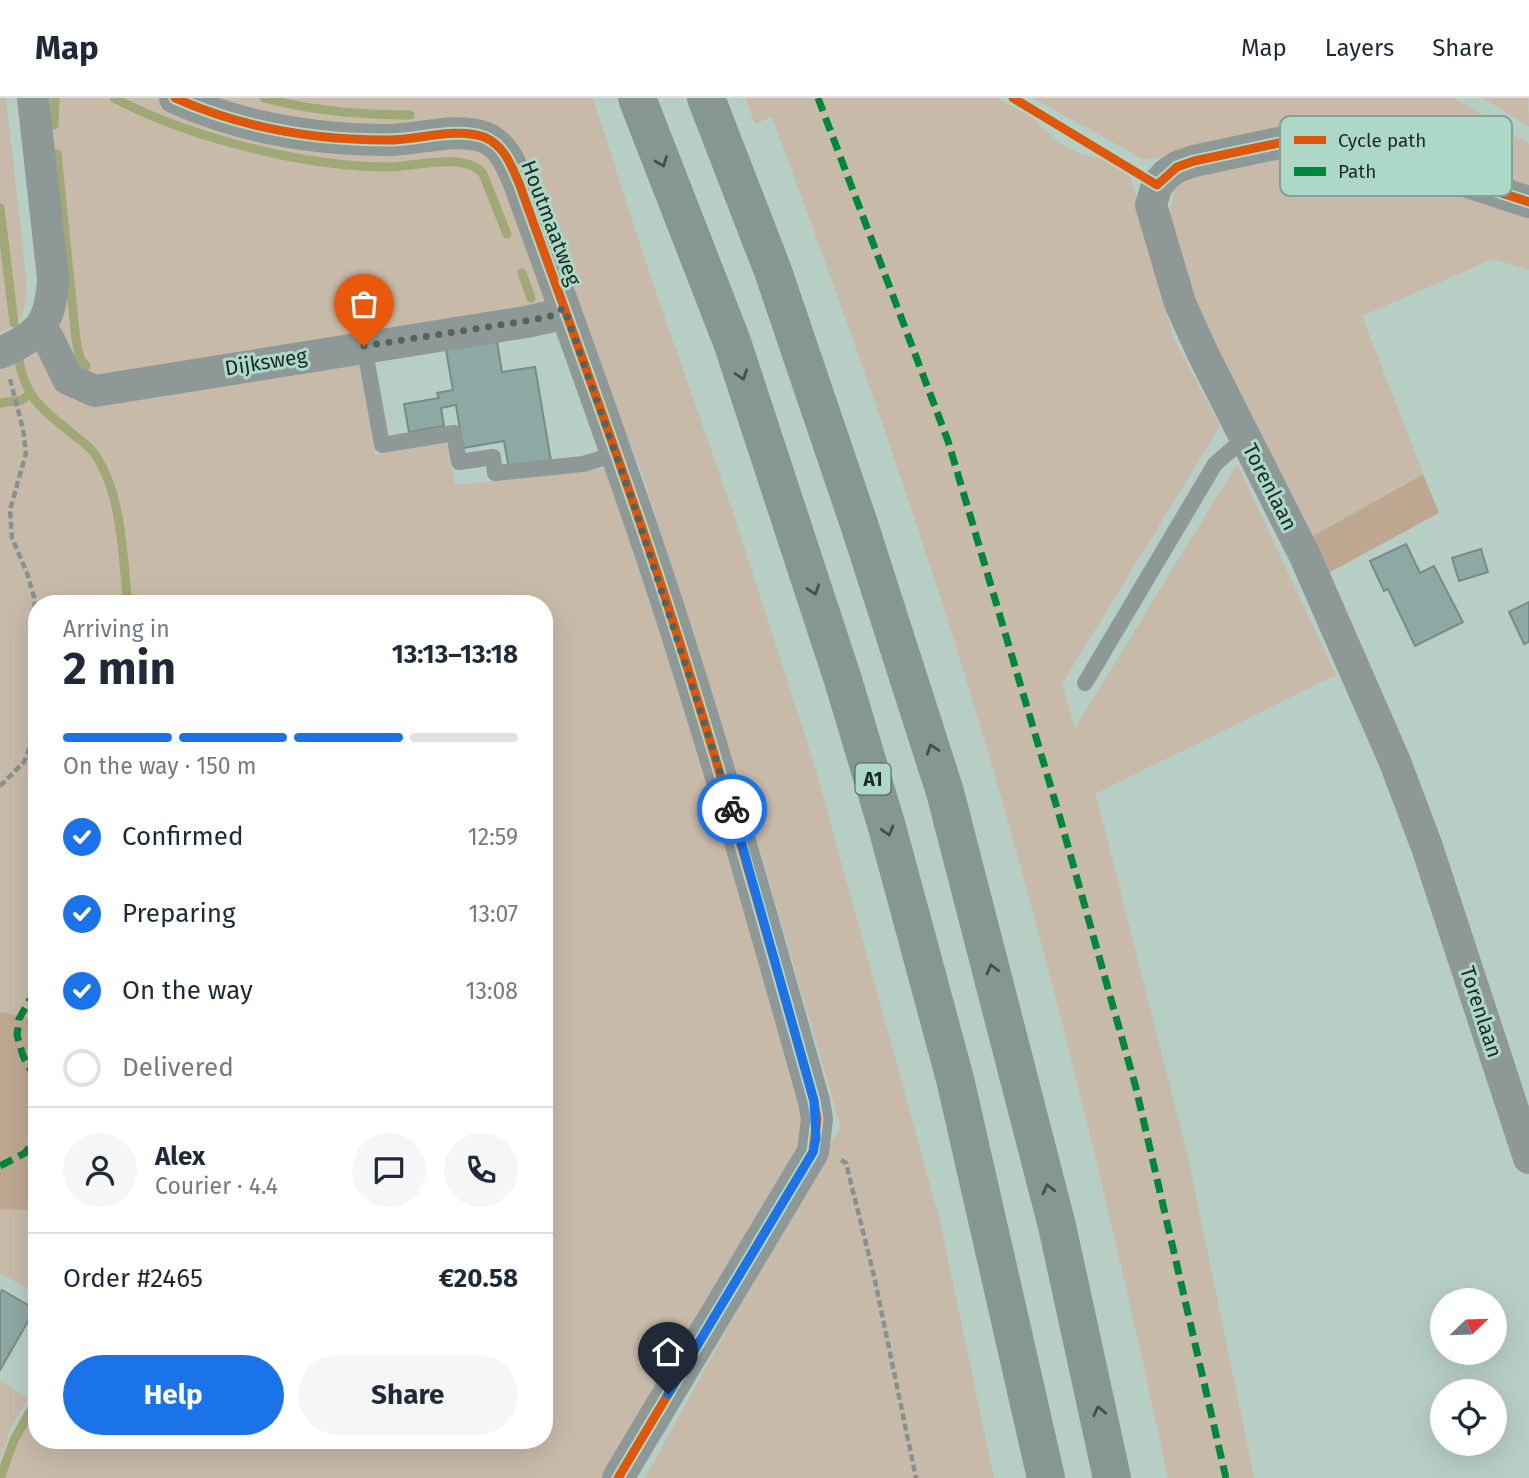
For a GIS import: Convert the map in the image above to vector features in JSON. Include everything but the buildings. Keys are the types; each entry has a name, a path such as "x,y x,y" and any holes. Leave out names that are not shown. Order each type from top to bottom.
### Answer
{"highway":[{"name":"A1","path":"637,98 732,342 843,680 871,774 955,1079 1046,1478"},
{"path":"706,98 773,271 860,527 945,792 1057,1226 1112,1478"}],"street":[{"path":"0,353 27,340 41,328 48,317 52,300 53,278 33,98"},
{"name":"Houtmaatweg","path":"175,98 239,121 324,138 406,140 460,134 482,136 495,143 509,158 519,183 617,454 671,615 737,825 814,1101 816,1138 813,1152 618,1478"},
{"name":"Torenlaan","path":"1280,143 1177,167 1157,185 1151,205 1180,303 1305,556 1395,762 1427,847 1529,1158"},
{"name":"Torenlaan","path":"1511,196 1529,202"},
{"name":"Dijksweg","path":"41,328 50,340 68,379 95,391 549,317 564,308"}],"lane":[{"path":"364,346 382,445 454,433 459,462 493,457 495,473 583,464 617,454"},
{"path":"1085,683 1215,464 1245,438"}],"path":[{"path":"13,391 26,453 10,510 12,538 33,595"},
{"path":"0,786 24,762 28,752"},
{"path":"816,1138 846,1163 874,1276 916,1478"}],"shaded area":[{"path":"0,98 6,98 27,286 22,315 15,324 0,333"},
{"path":"41,98 154,98 217,123 477,148 497,164 550,298 541,305 355,342 375,455 447,442 455,485 612,468 806,1112 801,1149 608,1478 0,1478 14,1440 28,1415 28,1449 553,1449 553,595 28,595 28,1017 0,1012 0,364 50,340"},
{"path":"208,98 593,98 650,275 734,515 816,770 940,1221 994,1478 645,1478 826,1149 841,1127 741,786 643,476 514,147 319,124"},
{"path":"745,98 998,98 1038,121 1059,143 1083,155 1096,157 1122,170 1130,178 1145,223 1173,337 1220,426 1062,684 1075,728 1237,464 1336,675 1095,794 1189,1161 1254,1478 1168,1478 1109,1214 1066,1040 971,695 890,446 772,117 755,124"},
{"path":"1033,98 1455,98 1484,116 1280,116 1280,130 1163,158 1143,159"},
{"path":"1483,98 1528,98 1529,127"},
{"path":"1512,133 1529,144 1529,189 1512,185"},
{"path":"1280,154 1280,196 1471,196 1529,214 1529,270 1493,259 1362,316 1423,473 1304,541 1195,315 1169,211 1174,191 1181,183"},
{"path":"1423,474 1439,513 1321,577 1304,541"},
{"path":"0,1012 28,1017 28,1210 0,1209"},
{"path":"0,1209 27,1210 28,1289 0,1273"},
{"path":"0,1381 28,1398 11,1428 0,1460"}],"waterway":[{"path":"54,125 55,98"},
{"path":"114,98 177,126 249,148 286,156 358,166 465,163 483,174 507,234"},
{"path":"264,98 337,111 410,115"},
{"path":"57,154 76,340 80,359 86,366"},
{"path":"0,208 14,323"},
{"path":"522,273 531,298"},
{"path":"18,354 25,381 36,401 90,448 104,470 120,526 127,595"},
{"path":"0,403 22,400 31,393"},
{"path":"0,1478 14,1440 28,1415"}],"marked path":[{"path":"818,98 948,441 1060,818 1136,1088 1226,1478"},
{"path":"28,1003 19,1019 17,1035 28,1065"},
{"path":"0,1166 25,1153 28,1149"}],"cycle path":[{"path":"175,98 226,117 307,135 388,140 461,133 484,137 497,145 506,156 519,183 667,603 743,851 817,1119 813,1152 618,1478"},
{"path":"1013,98 1157,185 1177,167 1194,161 1280,143"},
{"path":"1511,196 1529,202"}],"way so far":[{"path":"364,346 549,317 564,308 667,603 732,809"}],"route":[{"path":"668,1394 813,1152 816,1138 814,1101 732,809"}]}
